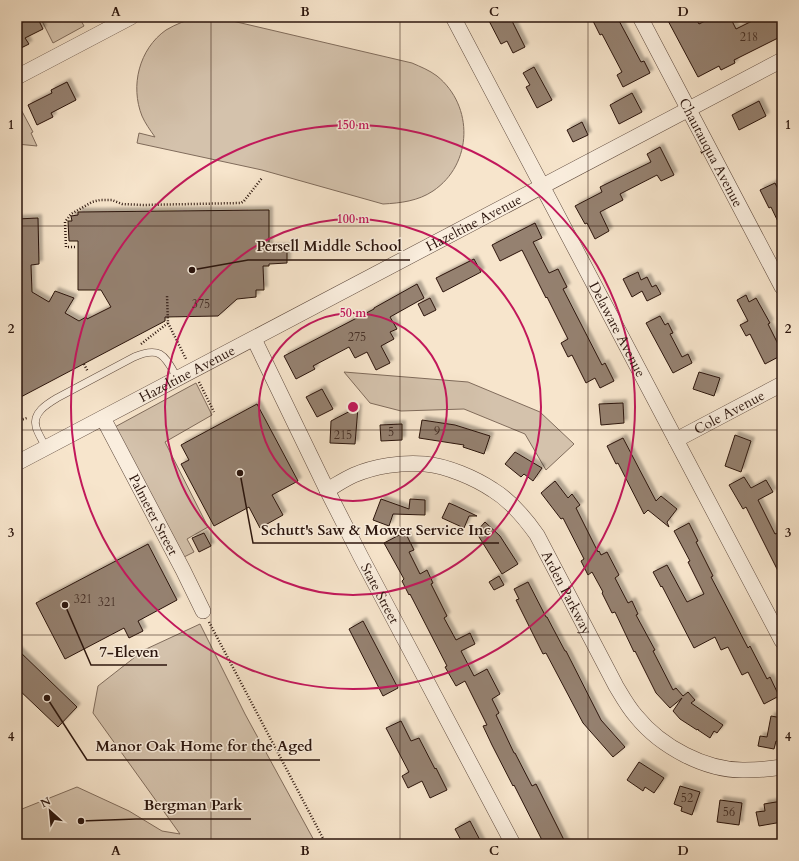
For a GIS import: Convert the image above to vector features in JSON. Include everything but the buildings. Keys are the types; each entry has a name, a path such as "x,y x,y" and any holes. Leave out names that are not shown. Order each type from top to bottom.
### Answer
{"street":[{"path":"17,77 131,17"},
{"name":"Delaware Avenue","path":"454,17 542,187 782,641"},
{"name":"Chautauqua Avenue","path":"640,17 782,287"},
{"name":"Hazeltine Avenue","path":"17,463 178,379 190,365 254,339 782,60"},
{"name":"State Street","path":"254,339 361,557 513,844"},
{"name":"Cole Avenue","path":"676,440 782,384"},
{"name":"Palmeter Street","path":"103,418 204,611"},
{"name":"Arden Parkway","path":"327,490 353,475 393,464 426,464 471,477 494,490 522,515 537,535 616,686 636,717 662,740 682,753 701,762 720,768 744,770 782,767"}],"lane":[{"path":"46,448 36,427 36,420 42,408 134,357 150,352 160,354 164,357 178,379"}],"path":[{"path":"75,247 66,247 65,222 71,214 92,202 106,199 122,204 143,205 241,203 262,178"},
{"path":"168,323 214,412"},
{"path":"84,364 88,372"},
{"path":"17,421 27,417"},
{"path":"204,611 326,844"}],"shaded area":[{"path":"40,17 79,17 84,26 53,43"},
{"path":"197,17 224,19 412,63 431,72 449,88 458,103 463,118 464,135 462,151 456,166 446,180 433,191 409,201 383,204 262,170 137,143 139,133 155,137 143,119 138,104 137,81 143,58 149,47 166,30"},
{"path":"17,102 33,132 31,133 37,146 17,144"},
{"path":"344,372 468,382 540,412 574,444 546,470 525,434 464,409 401,411 370,403"},
{"path":"196,383 212,415 165,442 208,527 187,539 194,552 182,558 113,428"},
{"path":"200,624 245,714 316,844 17,844 17,811 77,787 129,811 162,831 180,834 93,713 98,686 144,650"}],"place":[{"name":"Persell Middle School","path":"192,270"},
{"name":"Schutt's Saw & Mower Service Inc","path":"240,473"},
{"name":"7-Eleven","path":"65,605"},
{"name":"Manor Oak Home for the Aged","path":"47,698"},
{"name":"Bergman Park","path":"81,821"}]}
